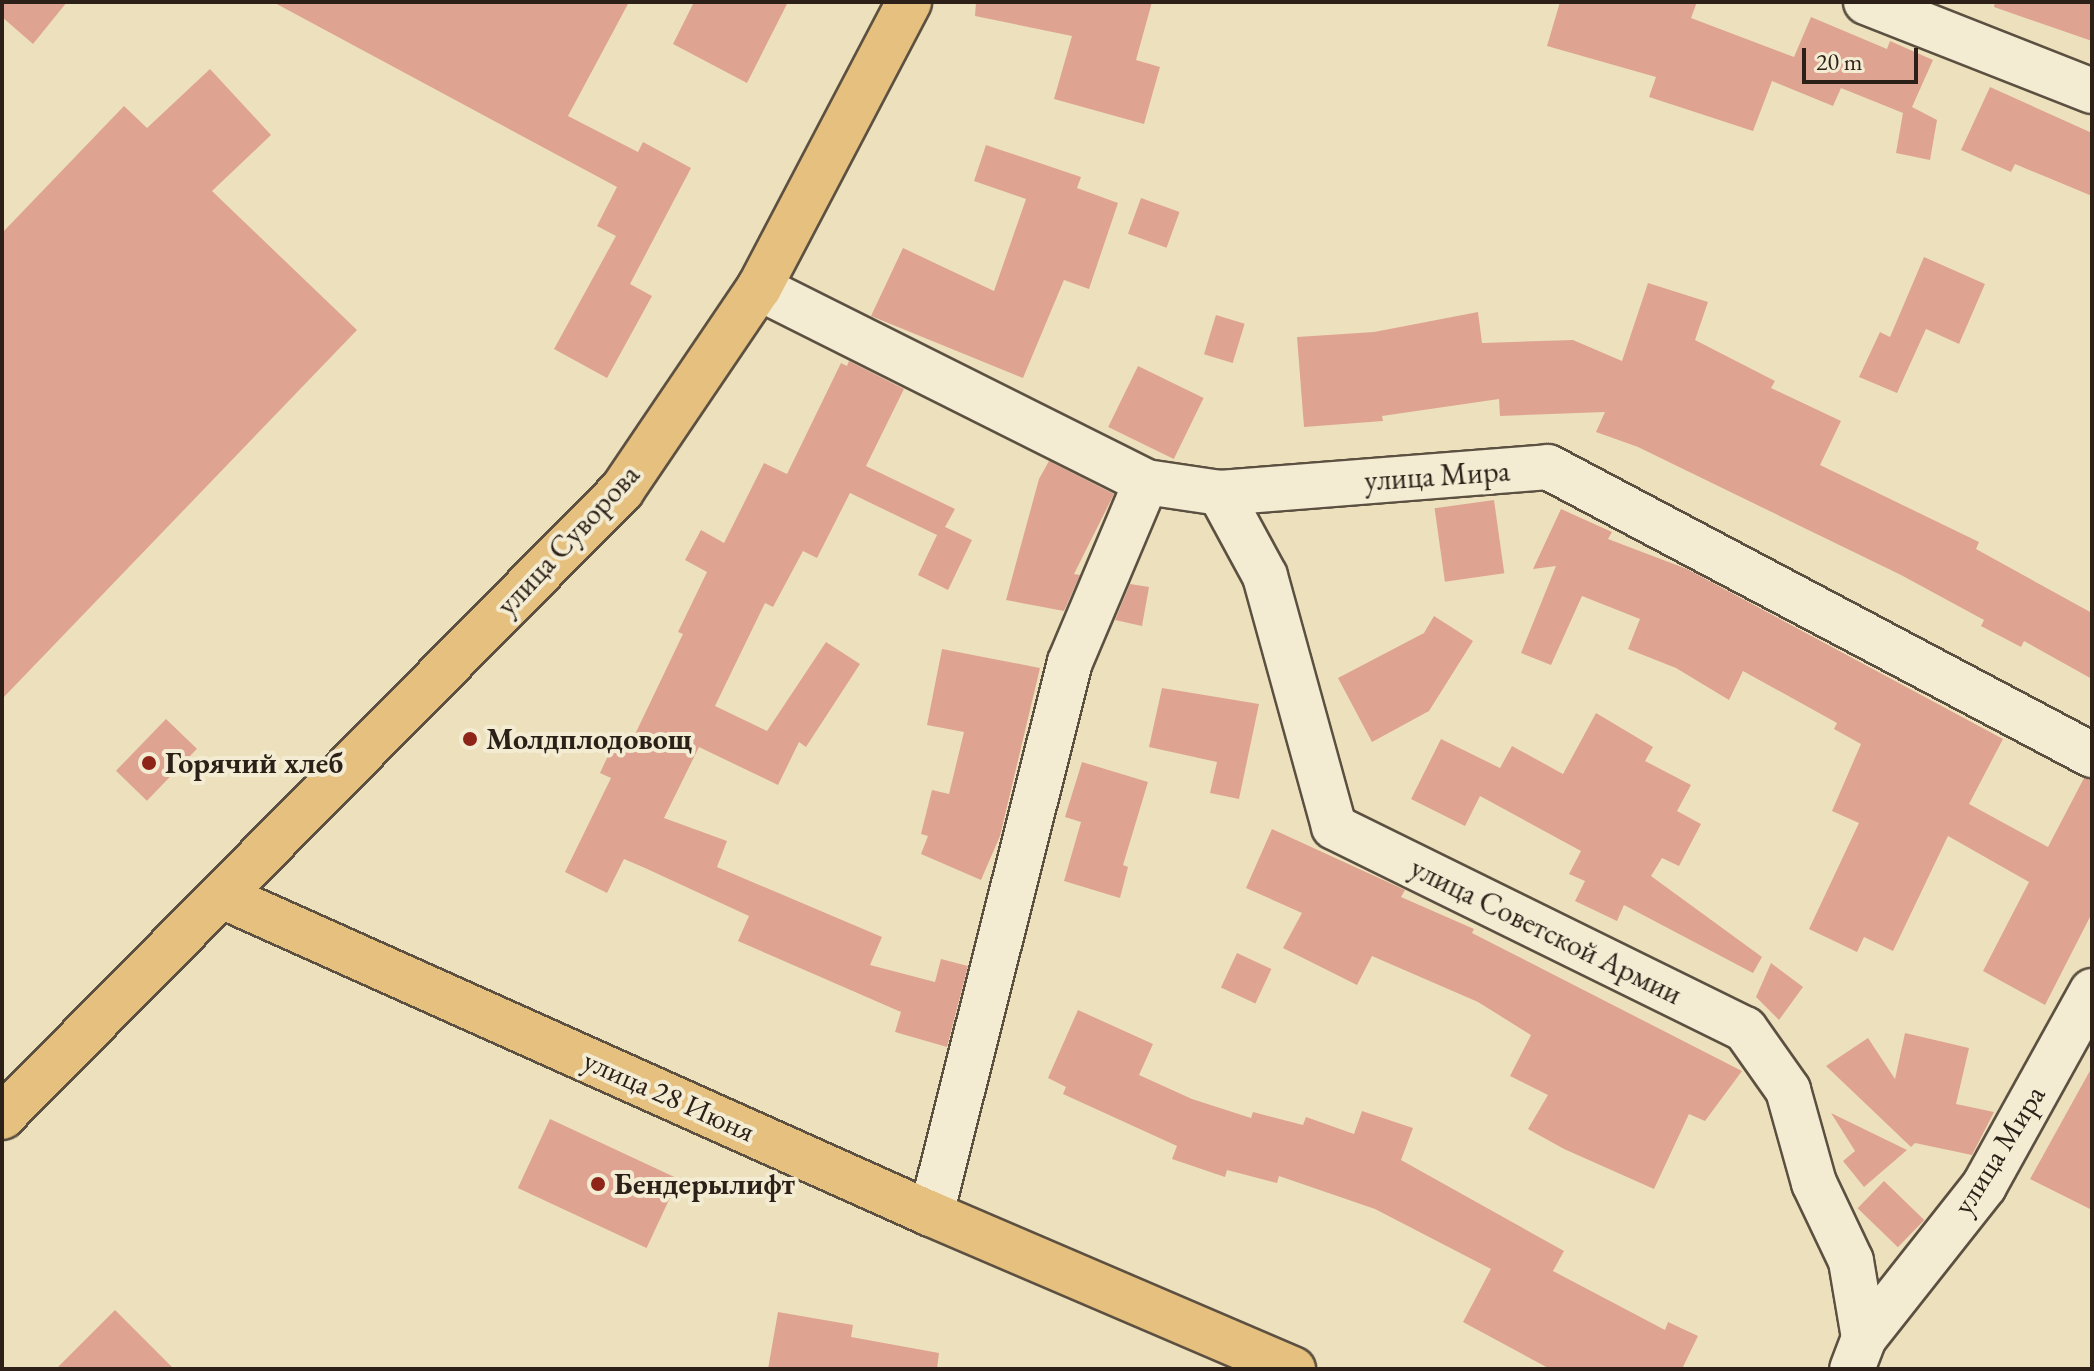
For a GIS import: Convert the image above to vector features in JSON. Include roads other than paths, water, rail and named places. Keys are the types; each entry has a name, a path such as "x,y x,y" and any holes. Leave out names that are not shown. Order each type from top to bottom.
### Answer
{"main road":[{"name":"улица Суворова","path":"2,1117 622,490 759,288 909,2"},
{"name":"улица 28 Июня","path":"222,896 931,1214 1293,1369"}],"street":[{"path":"1866,2 2092,91"},
{"name":"улица Мира","path":"759,288 1146,482 1220,493 1548,467 2092,755"},
{"path":"931,1214 1070,662 1146,482"},
{"name":"улица Советской Армии","path":"1220,493 1265,576 1334,827 1745,1029 1788,1090 1814,1183 1851,1261 1858,1353"},
{"name":"улица Мира","path":"1858,1353 1984,1186 2092,991"}],"place":[{"name":"Молдплодовощ","path":"470,739"},
{"name":"Горячий хлеб","path":"149,763"},
{"name":"Бендерылифт","path":"598,1184"}]}
